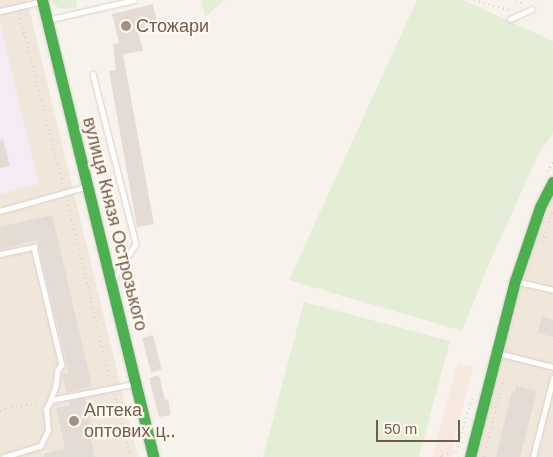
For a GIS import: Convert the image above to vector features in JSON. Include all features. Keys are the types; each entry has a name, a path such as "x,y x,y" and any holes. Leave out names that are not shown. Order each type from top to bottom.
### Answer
{"street":[{"name":"вулиця Князя Острозького","path":"42,1 153,457"},
{"path":"470,457 515,281 540,207 553,182"}],"lane":[{"path":"47,20 134,0"},
{"path":"0,11 42,1"},
{"path":"510,19 532,9"},
{"path":"93,74 136,244 111,284"},
{"path":"0,211 65,191 88,187"},
{"path":"0,254 34,247 62,366 58,370 56,386 46,409 48,431 40,446 4,457"},
{"path":"515,281 553,290"},
{"path":"496,353 553,367"},
{"path":"533,457 553,378"},
{"path":"51,400 135,383"}],"path":[{"path":"474,0 511,10"},
{"path":"18,7 65,191 112,389 131,457"},
{"path":"540,248 553,211"},
{"path":"484,457 504,374"},
{"path":"0,411 6,408 27,406 51,400"}],"shaded area":[{"path":"0,0 27,0 138,457 0,457"},
{"path":"0,23 39,184 0,194"},
{"path":"553,194 553,457 475,457 523,270"},
{"path":"458,362 473,367 450,457 432,457"}],"green space":[{"path":"50,0 76,0 77,7 62,9"},
{"path":"201,0 225,0 205,17"},
{"path":"417,0 463,0 553,41 553,134 539,153 489,264 462,331 289,280"},
{"path":"304,302 450,341 419,457 263,457"}],"building":[{"path":"153,4 158,27 138,32 143,51 123,54 154,224 137,227 109,71 116,70 113,44 119,43 112,14"},
{"path":"3,139 10,166 0,168 0,140"},
{"path":"52,215 92,386 67,393 62,374 69,373 37,240 0,249 0,227"},
{"path":"542,317 553,320 553,337 538,333"},
{"path":"153,335 162,370 151,373 142,338"},
{"path":"159,375 165,400 168,399 171,415 159,417 149,378"},
{"path":"516,386 537,391 520,457 496,457 512,391 515,392"},
{"path":"85,397 91,427 88,428 95,457 44,457 44,454 65,449 56,408 70,405 69,401"}],"traffic: fast":[{"path":"42,0 153,457"},
{"path":"470,457 515,281 540,207 553,182"}],"place":[{"name":"Стожари","path":"126,26"},
{"name":"Аптека оптових ц‥","path":"74,421"}]}
